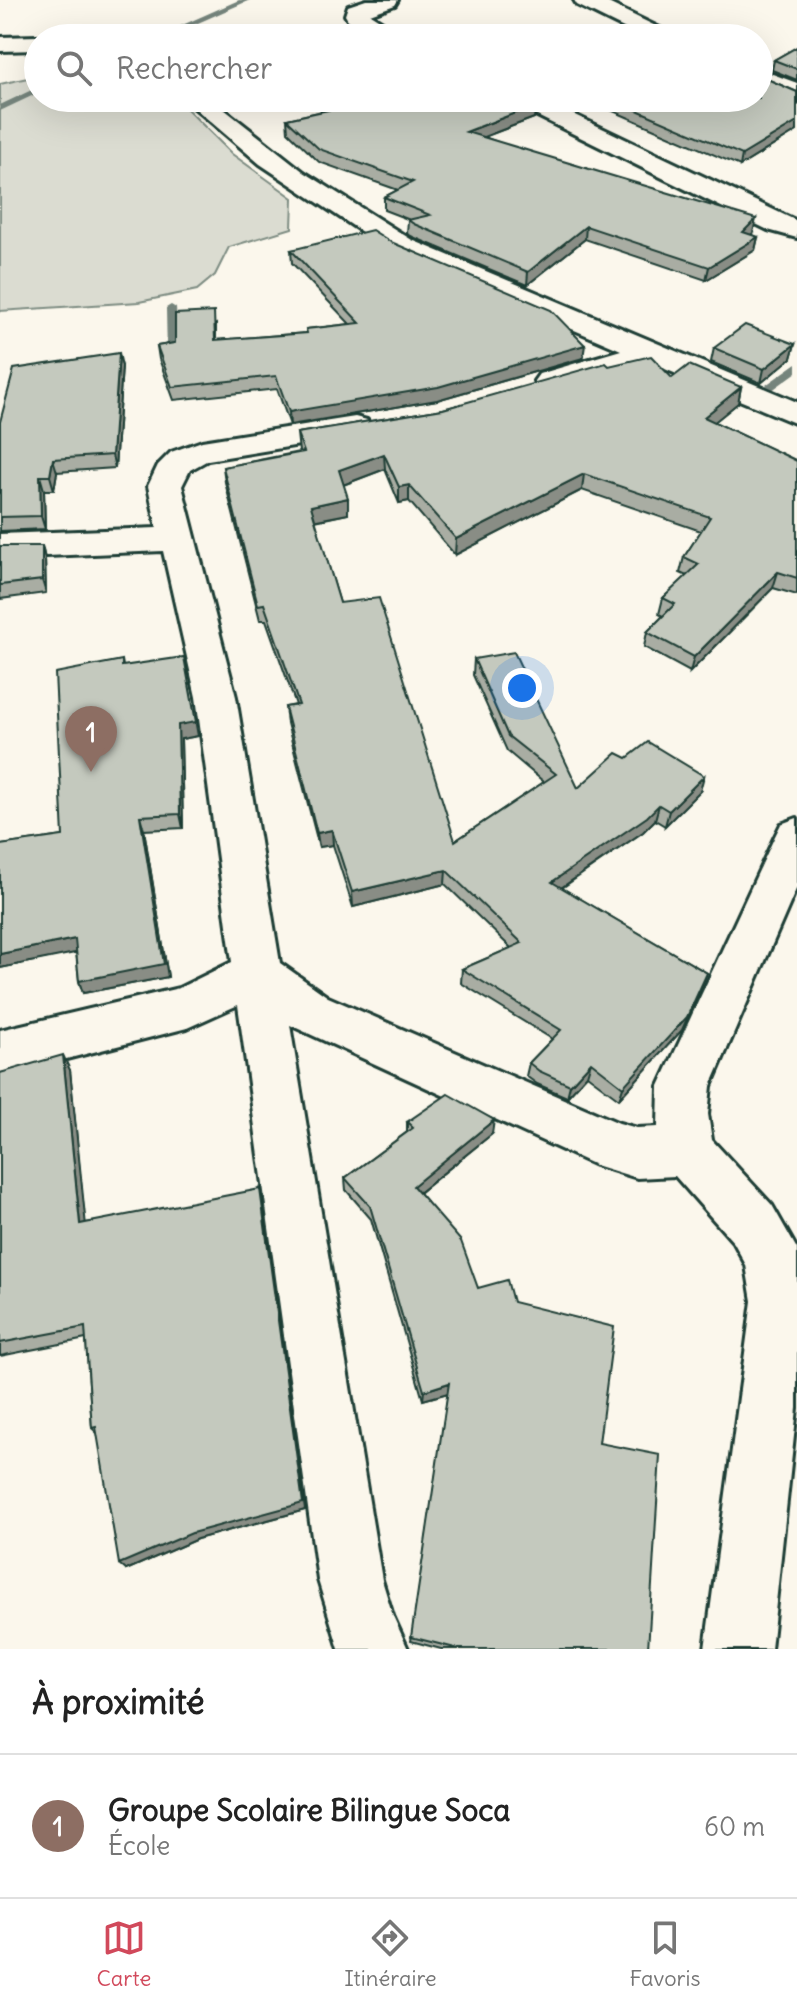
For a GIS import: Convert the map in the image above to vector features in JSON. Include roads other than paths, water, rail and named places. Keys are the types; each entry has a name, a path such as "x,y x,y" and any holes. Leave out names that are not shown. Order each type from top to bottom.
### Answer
{"street":[{"path":"372,24 356,15 356,11 387,0"},
{"path":"585,0 634,24"},
{"path":"0,44 24,43"},
{"path":"773,82 787,87 797,96"},
{"path":"210,112 311,187 402,246 797,414"},
{"path":"549,112 778,224 797,230"},
{"path":"515,391 648,352"},
{"path":"375,1649 364,1630 350,1580 216,697 165,486 170,469 184,457 202,451 379,423"},
{"path":"0,546 179,539"},
{"path":"738,1649 780,1301 773,1258 753,1224 687,1151 682,1114 685,1086 797,836"},
{"path":"0,1053 187,1007 257,973"},
{"path":"257,973 311,1012 614,1147 637,1153 687,1151"}],"waterway":[{"path":"190,24 246,0"},
{"path":"0,108 24,97"},
{"path":"171,308 173,356"},
{"path":"760,394 797,366"}],"place":[{"name":"Groupe Scolaire Bilingue Soca","path":"91,772"}]}
